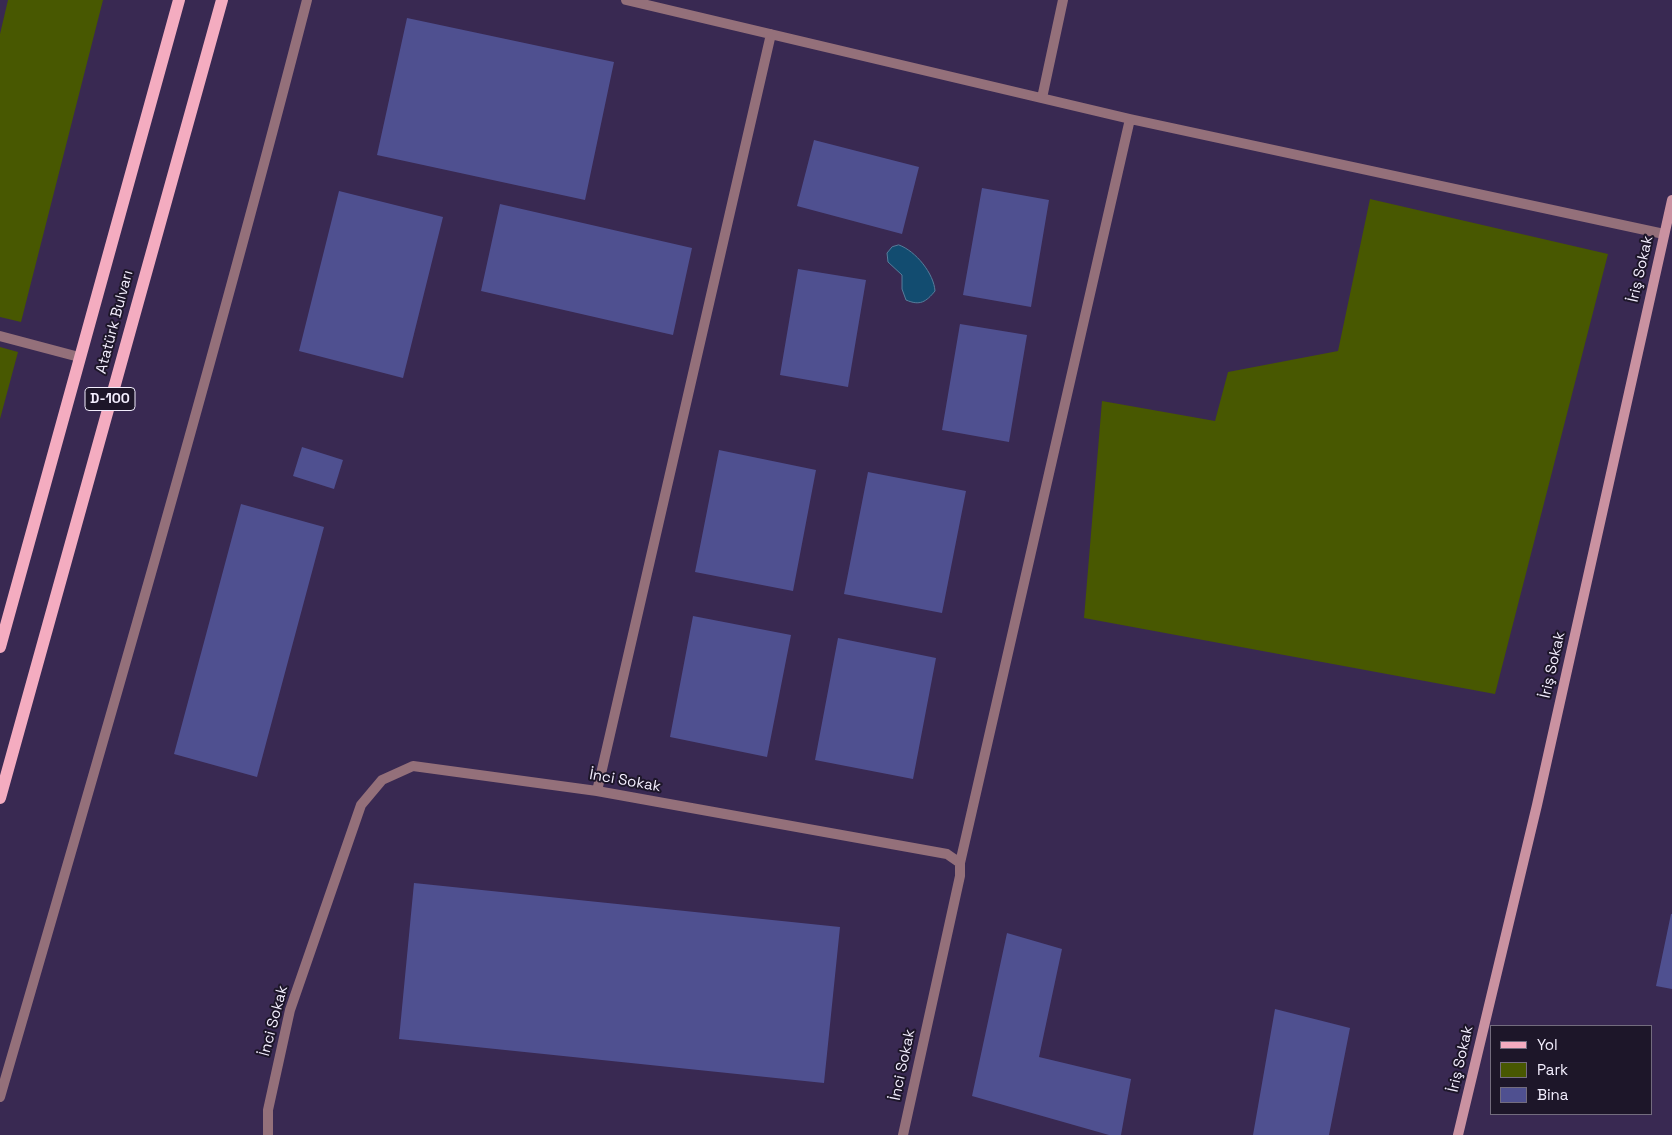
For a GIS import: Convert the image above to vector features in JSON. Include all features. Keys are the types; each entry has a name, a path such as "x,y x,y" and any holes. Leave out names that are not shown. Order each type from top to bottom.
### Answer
{"main road":[{"name":"Atatürk Bulvarı","path":"0,647 179,0"},
{"name":"Atatürk Bulvarı","path":"0,798 222,0"},
{"name":"İriş Sokak","path":"1458,1135 1537,805 1672,200"}],"street":[{"path":"0,1098 202,395 244,242 306,0"},
{"path":"626,0 1130,119 1664,234"},
{"path":"1042,98 1063,0"},
{"path":"597,791 771,34"},
{"path":"960,863 1130,119"},
{"path":"0,336 79,357"},
{"name":"İnci Sokak","path":"268,1135 268,1110 290,1010 361,805 382,780 413,766 597,791 947,854 960,863 960,876 903,1135"}],"green space":[{"path":"8,0 103,0 21,322 0,317 0,34"},
{"path":"1370,199 1608,254 1495,694 1084,618 1102,401 1215,421 1228,372 1338,351"},
{"path":"0,347 18,352 0,419"}],"water":[{"path":"899,245 912,252 918,258 928,271 934,284 935,291 922,302 915,303 906,300 902,289 902,275 888,262 887,253 892,247"}],"building":[{"path":"407,18 614,62 585,200 377,155"},
{"path":"814,140 919,167 902,234 797,206"},
{"path":"982,188 1049,200 1031,307 963,295"},
{"path":"339,191 443,217 403,378 299,351"},
{"path":"500,204 692,248 673,335 481,291"},
{"path":"798,269 866,280 848,387 780,375"},
{"path":"960,324 1027,335 1009,442 942,430"},
{"path":"302,447 343,460 334,489 293,476"},
{"path":"719,450 816,470 793,591 695,572"},
{"path":"868,472 966,491 942,613 844,594"},
{"path":"241,504 324,527 257,777 174,754"},
{"path":"693,616 791,635 767,757 670,737"},
{"path":"838,638 936,658 913,779 815,760"},
{"path":"414,883 840,927 824,1083 399,1039"},
{"path":"1672,914 1672,989 1656,986"},
{"path":"1007,933 1062,949 1039,1057 1131,1079 1121,1135 1109,1135 972,1096"},
{"path":"1275,1009 1350,1028 1329,1135 1253,1135"}]}
